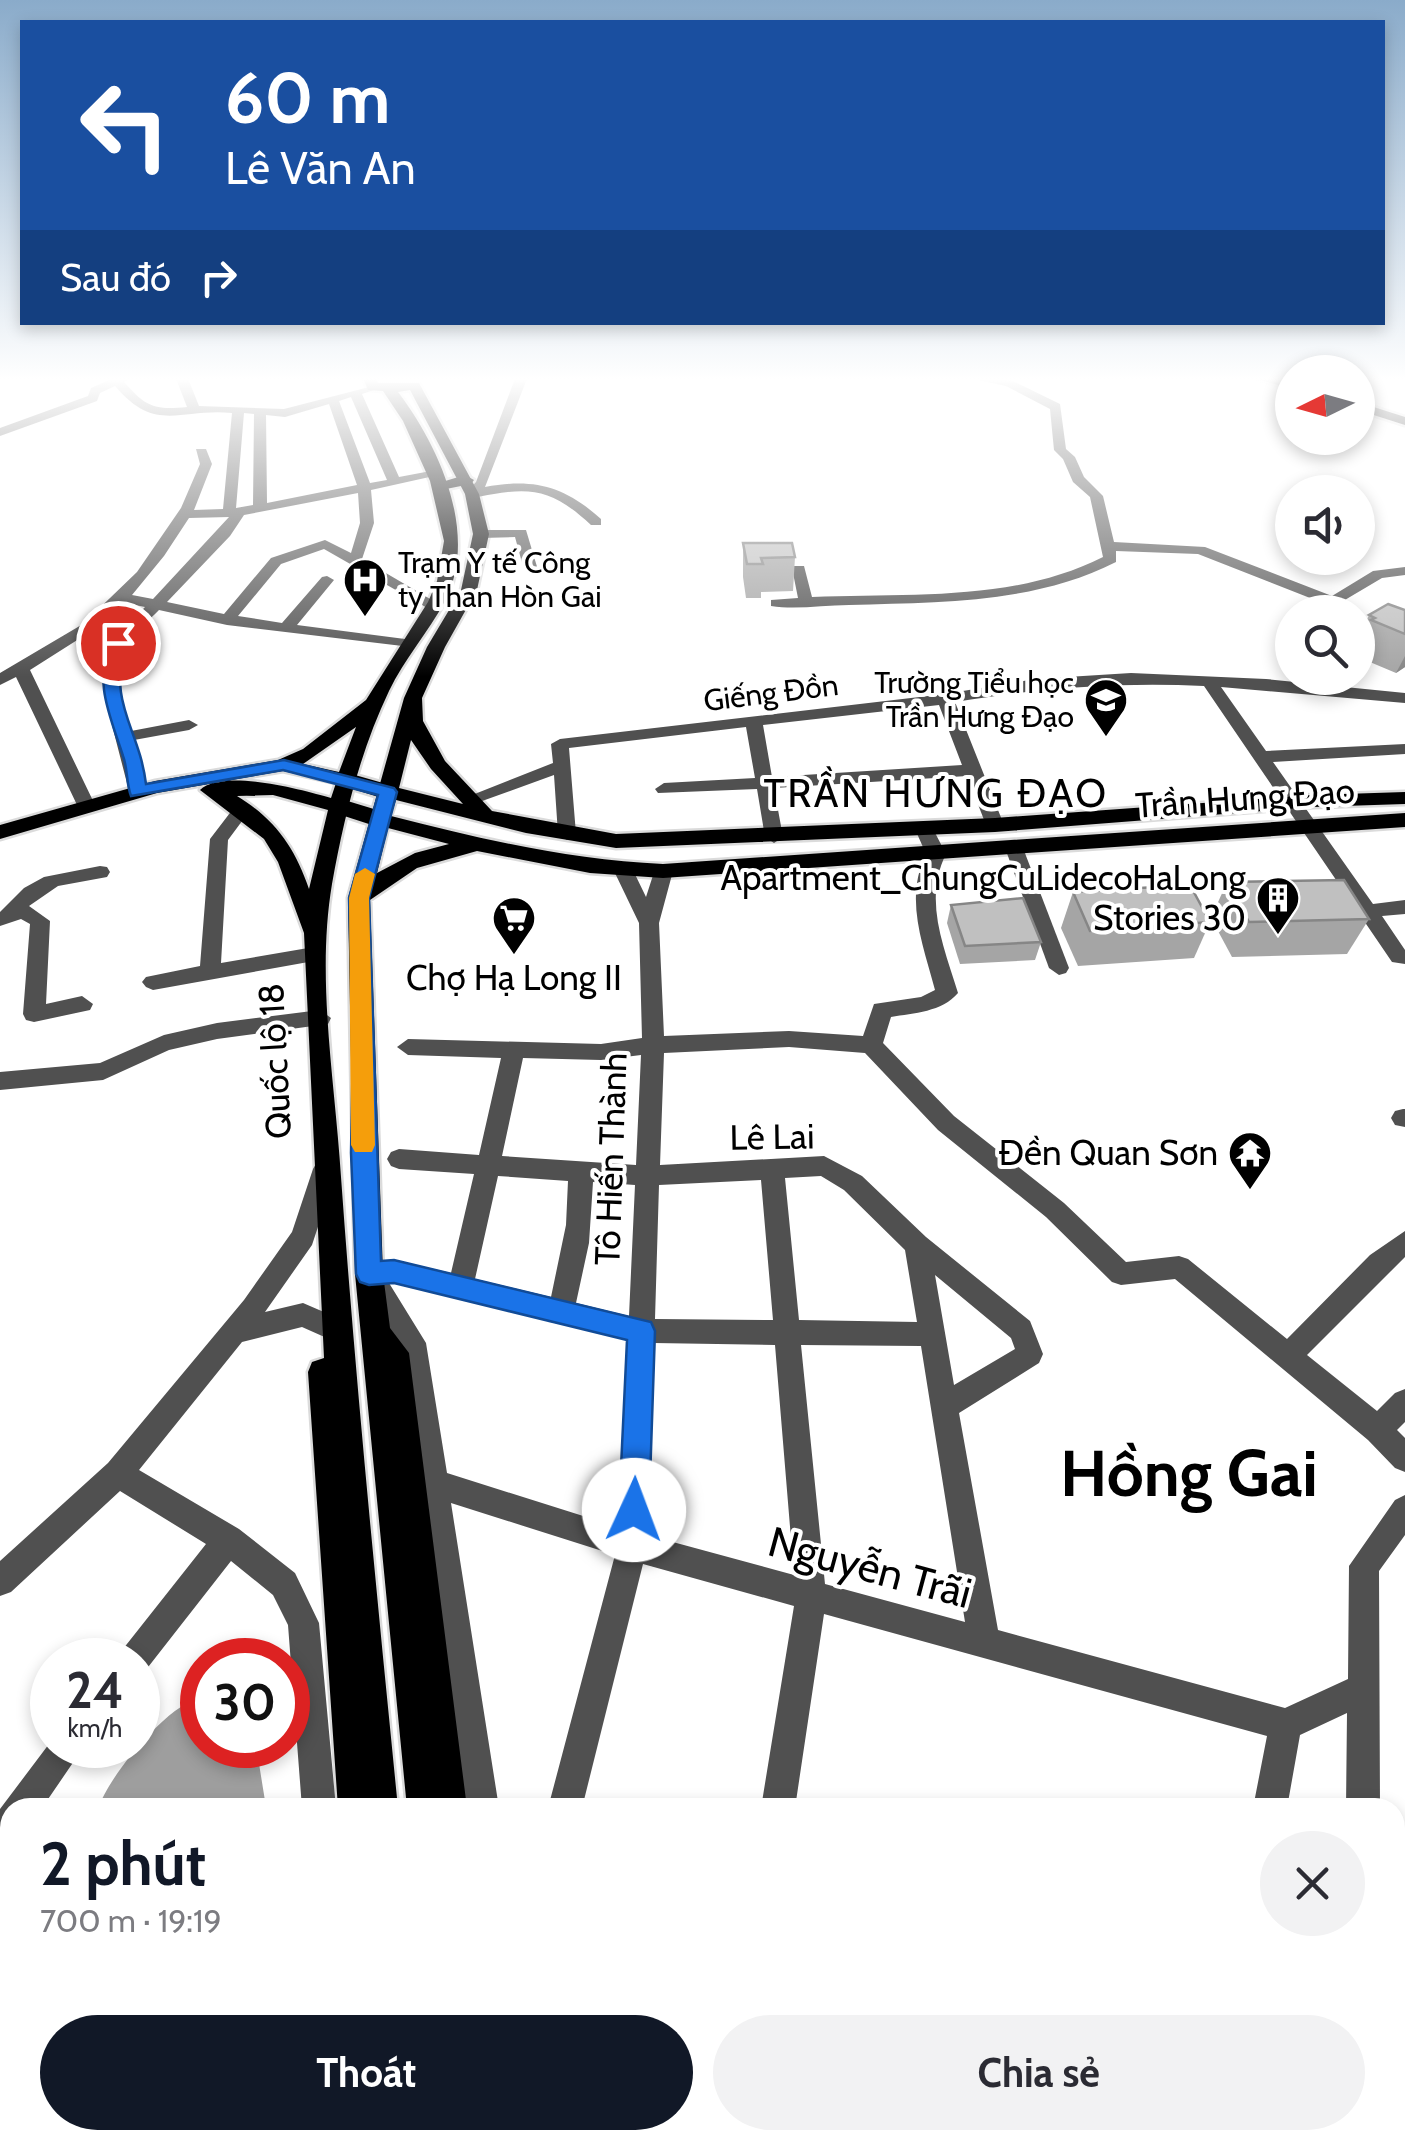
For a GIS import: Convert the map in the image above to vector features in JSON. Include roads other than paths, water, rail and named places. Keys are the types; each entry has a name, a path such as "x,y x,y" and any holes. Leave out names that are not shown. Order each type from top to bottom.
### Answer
{"highway":[{"path":"439,479 469,487"},
{"path":"348,780 388,792"},
{"path":"341,808 378,819"}],"main road":[{"name":"Quốc lộ 18","path":"357,1798 316,910 348,780 374,703 405,644 434,606 448,572 454,540 438,476"},
{"path":"447,1798 369,1274 359,898 412,698 436,646 469,590 481,534 464,476"},
{"path":"412,698 415,730 477,807"},
{"path":"0,832 146,789 284,765 310,752 374,703"},
{"path":"284,765 348,780"},
{"path":"146,789 273,790 341,808"},
{"path":"215,791 242,808 285,848 315,944"},
{"name":"Trần Hưng Đạo","path":"388,792 477,807 566,834 616,842 995,826 1291,802 1405,798"},
{"name":"Trần Hưng Đạo","path":"378,819 478,848 624,871 936,854 1405,820"},
{"path":"616,842 624,871"},
{"path":"359,898 391,870 416,859 478,848"},
{"path":"381,1348 425,1798"},
{"name":"Quốc lộ 18","path":"335,1352 378,1798"}],"street":[{"path":"0,680 91,625 119,597 187,514 201,476"},
{"path":"146,789 113,704 112,659 118,643 225,533 234,512 235,476"},
{"path":"260,476 260,507"},
{"path":"354,560 361,550 369,518 360,476"},
{"path":"392,476 394,480"},
{"path":"469,487 482,483 485,476"},
{"path":"776,603 1040,589 1098,568 1111,559 1109,546 1096,496 1077,476"},
{"path":"187,514 234,512 394,480 439,479"},
{"path":"469,487 546,486 576,501 596,522"},
{"path":"481,534 521,532 531,570"},
{"path":"227,620 282,556 325,544 434,606"},
{"path":"1109,546 1200,550 1334,602 1378,574 1405,571"},
{"path":"775,569 799,569 806,602"},
{"path":"286,628 327,580"},
{"path":"119,597 227,620 405,644"},
{"path":"22,668 34,702 87,807"},
{"name":"Giếng Đồn","path":"477,807 562,766 560,744 945,699 1035,684 1132,678 1208,680 1397,698"},
{"path":"1208,680 1399,957 1405,957"},
{"path":"1397,698 1405,718"},
{"path":"945,699 995,826"},
{"path":"754,723 774,837"},
{"path":"124,738 189,725"},
{"path":"1261,757 1405,750"},
{"path":"562,766 566,834"},
{"path":"664,789 974,770"},
{"path":"210,972 218,838 242,808"},
{"path":"871,1045 882,1010 924,1004 946,992 924,907 926,869 936,854 924,829"},
{"path":"1014,848 1060,968"},
{"name":"Tô Hiến Thành","path":"568,1798 632,1546 653,1045 649,923 624,871"},
{"path":"649,923 664,871"},
{"path":"7,916 36,888 57,877 100,872"},
{"path":"1367,911 1405,907"},
{"path":"7,916 30,912 40,921 34,1014 82,1004"},
{"path":"153,982 210,972 315,944"},
{"path":"0,1081 103,1071 164,1043 218,1031 320,1018"},
{"path":"408,1047 600,1052 653,1045 790,1039 871,1045 946,1123 1055,1210 1120,1274 1180,1267 1378,1430 1405,1458"},
{"path":"460,1290 514,1051"},
{"name":"Lê Lai","path":"399,1159 647,1176 824,1166 853,1182 918,1245 1021,1330 1030,1354 944,1406"},
{"path":"0,1581 118,1474 232,1332 303,1237 326,1169"},
{"path":"772,1169 811,1595 780,1798"},
{"path":"560,1314 572,1265 580,1170"},
{"path":"1289,1356 1405,1242"},
{"path":"918,1245 984,1642"},
{"path":"481,1798 413,1343 369,1274 394,1271 641,1331 932,1334"},
{"path":"232,1332 274,1318 303,1315 335,1352"},
{"path":"1378,1430 1405,1402"},
{"path":"118,1474 228,1540 284,1584 304,1623 318,1798"},
{"name":"Nguyễn Trãi","path":"434,1483 632,1546 1286,1725"},
{"path":"1363,1798 1364,1566 1405,1510"},
{"path":"151,1638 228,1540"},
{"path":"1272,1798 1286,1725 1364,1688"},
{"path":"29,1798 51,1768"}],"place":[{"name":"Trạm Y tế Công ty Than Hòn Gai","path":"365,618"},
{"name":"Trường Tiểu học Trần Hưng Đạo","path":"1106,738"},
{"name":"Apartment_ChungCuLidecoHaLong Stories 30","path":"1278,936"},
{"name":"Chợ Hạ Long II","path":"514,956"},
{"name":"Đền Quan Sơn","path":"1250,1191"}],"district":[{"name":"TRẦN HƯNG ĐẠO","path":"936,793"},
{"name":"Hồng Gai","path":"1189,1473"}]}
